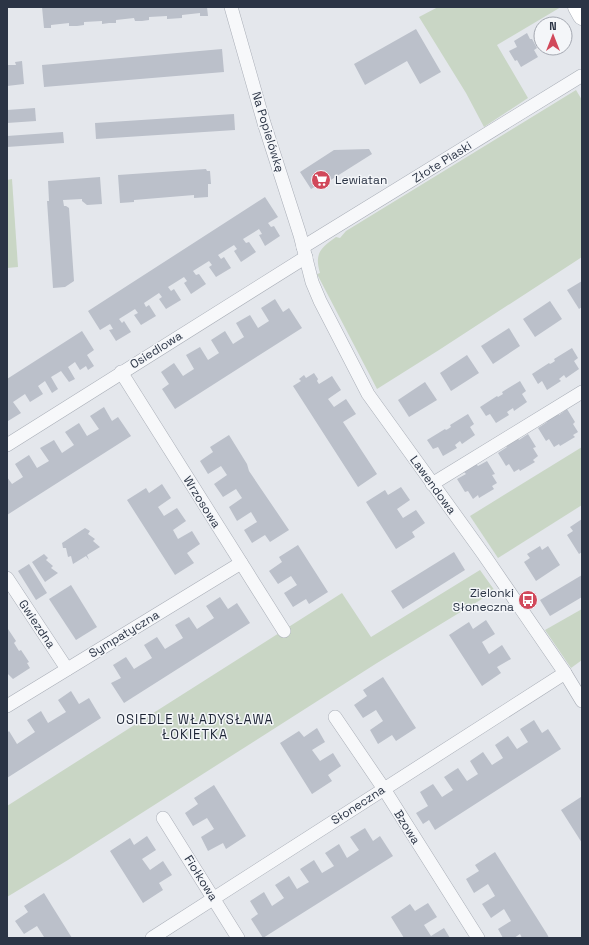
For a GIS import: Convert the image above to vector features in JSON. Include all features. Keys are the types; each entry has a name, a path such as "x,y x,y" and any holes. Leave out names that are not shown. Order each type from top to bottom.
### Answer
{"main road":[{"path":"577,7 582,16"}],"street":[{"name":"Na Popielówkę","path":"232,7 264,122 304,252"},
{"name":"Złote Piaski","path":"304,252 581,76"},
{"name":"Osiedlowa","path":"7,445 304,252"},
{"name":"Lawendowa","path":"304,252 312,282 320,301 368,394 484,555 565,673 582,701"},
{"name":"Wrzosowa","path":"121,372 284,631"},
{"path":"432,484 582,392"},
{"name":"Sympatyczna","path":"7,706 241,563"},
{"name":"Gwiezdna","path":"7,578 67,669"},
{"name":"Słoneczna","path":"152,938 565,673"},
{"name":"Bzowa","path":"335,717 384,789 478,938"},
{"name":"Fiołkowa","path":"163,818 238,938"}],"green space":[{"path":"438,7 561,7 546,16 533,16 533,24 497,45 528,98 484,127 466,93 419,17"},
{"path":"576,90 582,100 582,257 377,389 317,274 320,273 318,256 320,252 326,244 336,237 340,238 346,231"},
{"path":"12,179 18,267 7,268 7,180"},
{"path":"582,447 582,505 498,558 470,516"},
{"path":"480,570 495,591 377,663 68,860 7,897 7,806 342,593 371,637"},
{"path":"582,609 582,660 571,668 545,630"}],"building":[{"path":"42,7 207,7 208,16 200,16 200,13 182,15 182,18 167,19 167,16 149,17 149,20 135,21 134,18 116,20 116,23 102,24 102,21 84,22 84,25 69,26 69,23 51,25 51,28 44,28"},
{"path":"416,29 441,72 420,84 407,61 365,85 354,64"},
{"path":"527,33 530,39 533,41 533,56 538,57 521,67 509,51 517,47 514,41"},
{"path":"222,49 224,72 44,87 42,65"},
{"path":"22,61 24,84 7,86 7,65 16,65 15,62"},
{"path":"35,108 36,121 7,123 7,110"},
{"path":"234,114 235,130 96,139 95,123"},
{"path":"63,132 64,143 7,147 7,136"},
{"path":"369,149 372,154 326,183 325,181 311,189 300,172 334,150"},
{"path":"206,169 207,171 210,171 211,184 208,184 208,197 194,198 194,195 134,200 134,202 120,203 118,175"},
{"path":"100,177 102,204 87,205 82,201 82,199 63,200 64,206 69,208 74,281 65,287 53,288 47,201 49,201 48,181"},
{"path":"265,197 278,217 268,223 271,227 274,226 280,236 265,246 259,235 262,234 259,229 243,239 246,243 249,242 256,252 241,262 234,251 237,249 234,245 218,255 221,259 224,257 231,268 216,277 209,267 212,265 209,261 193,271 196,275 199,274 206,284 191,294 184,283 187,281 184,277 168,287 171,291 174,289 181,300 166,309 159,299 162,297 159,293 144,303 146,307 149,305 156,316 141,325 134,315 138,313 135,309 119,319 122,323 124,321 131,332 116,341 109,330 113,329 110,324 100,330 88,311"},
{"path":"582,281 582,307 579,309 567,290"},
{"path":"275,299 283,312 289,308 302,328 175,409 162,389 169,384 161,372 174,363 183,376 194,369 186,355 200,347 208,360 219,353 211,340 225,331 233,344 244,337 236,323 250,315 258,328 269,321 261,308"},
{"path":"550,301 562,319 535,337 523,319"},
{"path":"509,328 520,346 493,364 481,346"},
{"path":"82,331 94,350 87,355 94,366 88,370 86,366 80,370 75,362 68,367 75,379 69,382 61,371 51,377 58,389 52,393 45,381 38,386 43,394 30,402 25,394 13,402 21,413 8,421 7,379"},
{"path":"572,348 578,358 574,361 579,369 566,378 564,375 559,379 561,381 547,390 542,381 538,384 532,374 549,363 552,363 555,361 554,359"},
{"path":"467,355 479,373 451,391 440,373"},
{"path":"314,373 319,384 332,376 341,390 328,399 334,407 346,399 356,414 343,422 377,474 358,487 293,386 301,381 299,379 304,375 306,378"},
{"path":"520,381 526,391 522,394 527,402 514,411 513,408 507,412 509,415 496,423 490,414 486,416 480,407 497,396 498,397 503,394 502,392"},
{"path":"425,382 437,400 409,417 398,400"},
{"path":"104,407 112,421 118,417 131,436 7,515 7,477 12,484 23,477 15,464 29,455 37,468 49,461 40,448 54,440 62,453 74,445 65,432 79,423 87,436 99,429 90,416"},
{"path":"567,409 575,422 573,424 578,432 573,435 575,437 560,446 559,444 554,447 549,439 546,441 538,428 547,422 545,420 557,412 559,415"},
{"path":"468,414 474,424 470,427 475,435 462,444 460,441 455,445 457,448 443,456 438,447 433,449 427,440 445,429 448,429 451,427 450,425"},
{"path":"528,434 536,447 533,448 538,456 533,460 535,462 520,471 519,469 514,472 509,464 506,466 498,453 507,447 505,445 517,437 519,440"},
{"path":"229,435 247,464 249,471 289,530 270,542 265,535 252,543 244,530 257,522 251,512 237,521 229,507 242,498 236,489 223,497 214,484 227,475 221,466 208,474 200,461 213,452 210,447"},
{"path":"487,461 495,474 492,475 497,483 492,486 494,489 479,498 478,495 473,499 468,491 465,492 457,479 466,474 464,472 476,464 478,466"},
{"path":"162,484 171,498 158,507 164,516 177,508 186,521 173,530 178,539 192,531 200,544 187,553 194,563 175,575 127,500 146,488 149,493"},
{"path":"401,487 410,500 397,509 403,518 416,510 425,523 412,532 415,537 396,549 366,502 385,490 388,495"},
{"path":"582,519 582,552 579,554 567,535 573,531 570,527"},
{"path":"85,528 90,531 88,534 95,539 93,541 100,547 87,555 89,560 86,556 73,564 71,556 68,557 66,548 63,548 62,543"},
{"path":"298,545 328,592 309,604 306,599 293,607 284,593 297,585 291,576 278,584 269,571 282,562 279,557"},
{"path":"540,546 542,550 548,546 560,565 536,581 524,562 530,558 527,554"},
{"path":"454,552 465,570 403,609 391,591"},
{"path":"44,554 48,558 46,560 53,566 51,568 58,573 45,582 32,562"},
{"path":"29,564 47,593 36,600 18,571"},
{"path":"582,575 582,597 550,616 540,600"},
{"path":"71,585 97,627 76,640 49,599"},
{"path":"220,597 228,609 237,603 250,623 124,703 111,683 121,678 113,665 126,657 134,669 152,658 144,645 157,637 165,649 183,638 175,625 189,617 197,629 214,618 206,606"},
{"path":"486,620 495,634 482,642 489,654 502,645 511,659 497,667 501,673 482,686 449,635 469,622 473,629"},
{"path":"7,629 16,641 14,643 19,651 21,650 29,662 27,663 30,668 13,679 7,673"},
{"path":"383,677 416,728 396,741 392,735 378,744 370,730 383,721 376,710 363,718 354,705 367,696 363,690"},
{"path":"71,691 79,704 89,698 101,718 7,778 7,733 9,731 17,744 35,732 27,720 41,711 48,723 66,712 58,700"},
{"path":"534,720 542,733 548,729 561,749 435,830 429,820 423,824 416,813 428,806 420,792 433,784 442,797 453,790 444,777 458,768 467,781 478,774 470,761 483,752 492,765 503,758 495,745 508,736 517,749 528,742 520,729"},
{"path":"317,728 325,742 312,750 320,761 333,753 341,766 328,775 332,781 312,794 280,743 299,731 304,737"},
{"path":"214,785 246,836 226,849 223,843 208,851 201,837 214,829 207,818 193,826 185,813 198,804 194,798"},
{"path":"581,797 582,800 582,843 561,810"},
{"path":"365,828 373,841 380,836 393,856 263,938 251,919 258,914 250,901 264,892 272,906 284,898 275,885 289,876 297,889 309,882 300,869 314,860 322,873 334,866 325,853 339,844 347,858 359,850 350,837"},
{"path":"147,836 156,850 142,859 150,870 163,861 172,875 159,883 163,890 143,903 110,851 130,838 134,845"},
{"path":"495,852 549,938 522,938 520,934 514,938 503,938 498,929 511,921 504,909 491,918 482,904 495,896 488,884 474,893 466,879 479,871 475,865"},
{"path":"44,893 72,938 43,938 44,937 37,926 24,934 15,921 28,912 24,906"},
{"path":"428,903 437,917 424,925 431,936 444,928 450,938 404,938 391,917 410,904 415,911"}],"place":[{"name":"Lewiatan","path":"321,180"},
{"name":"Zielonki Słoneczna","path":"528,600"}],"district":[{"name":"OSIEDLE WŁADYSŁAWA ŁOKIETKA","path":"195,726"}]}
